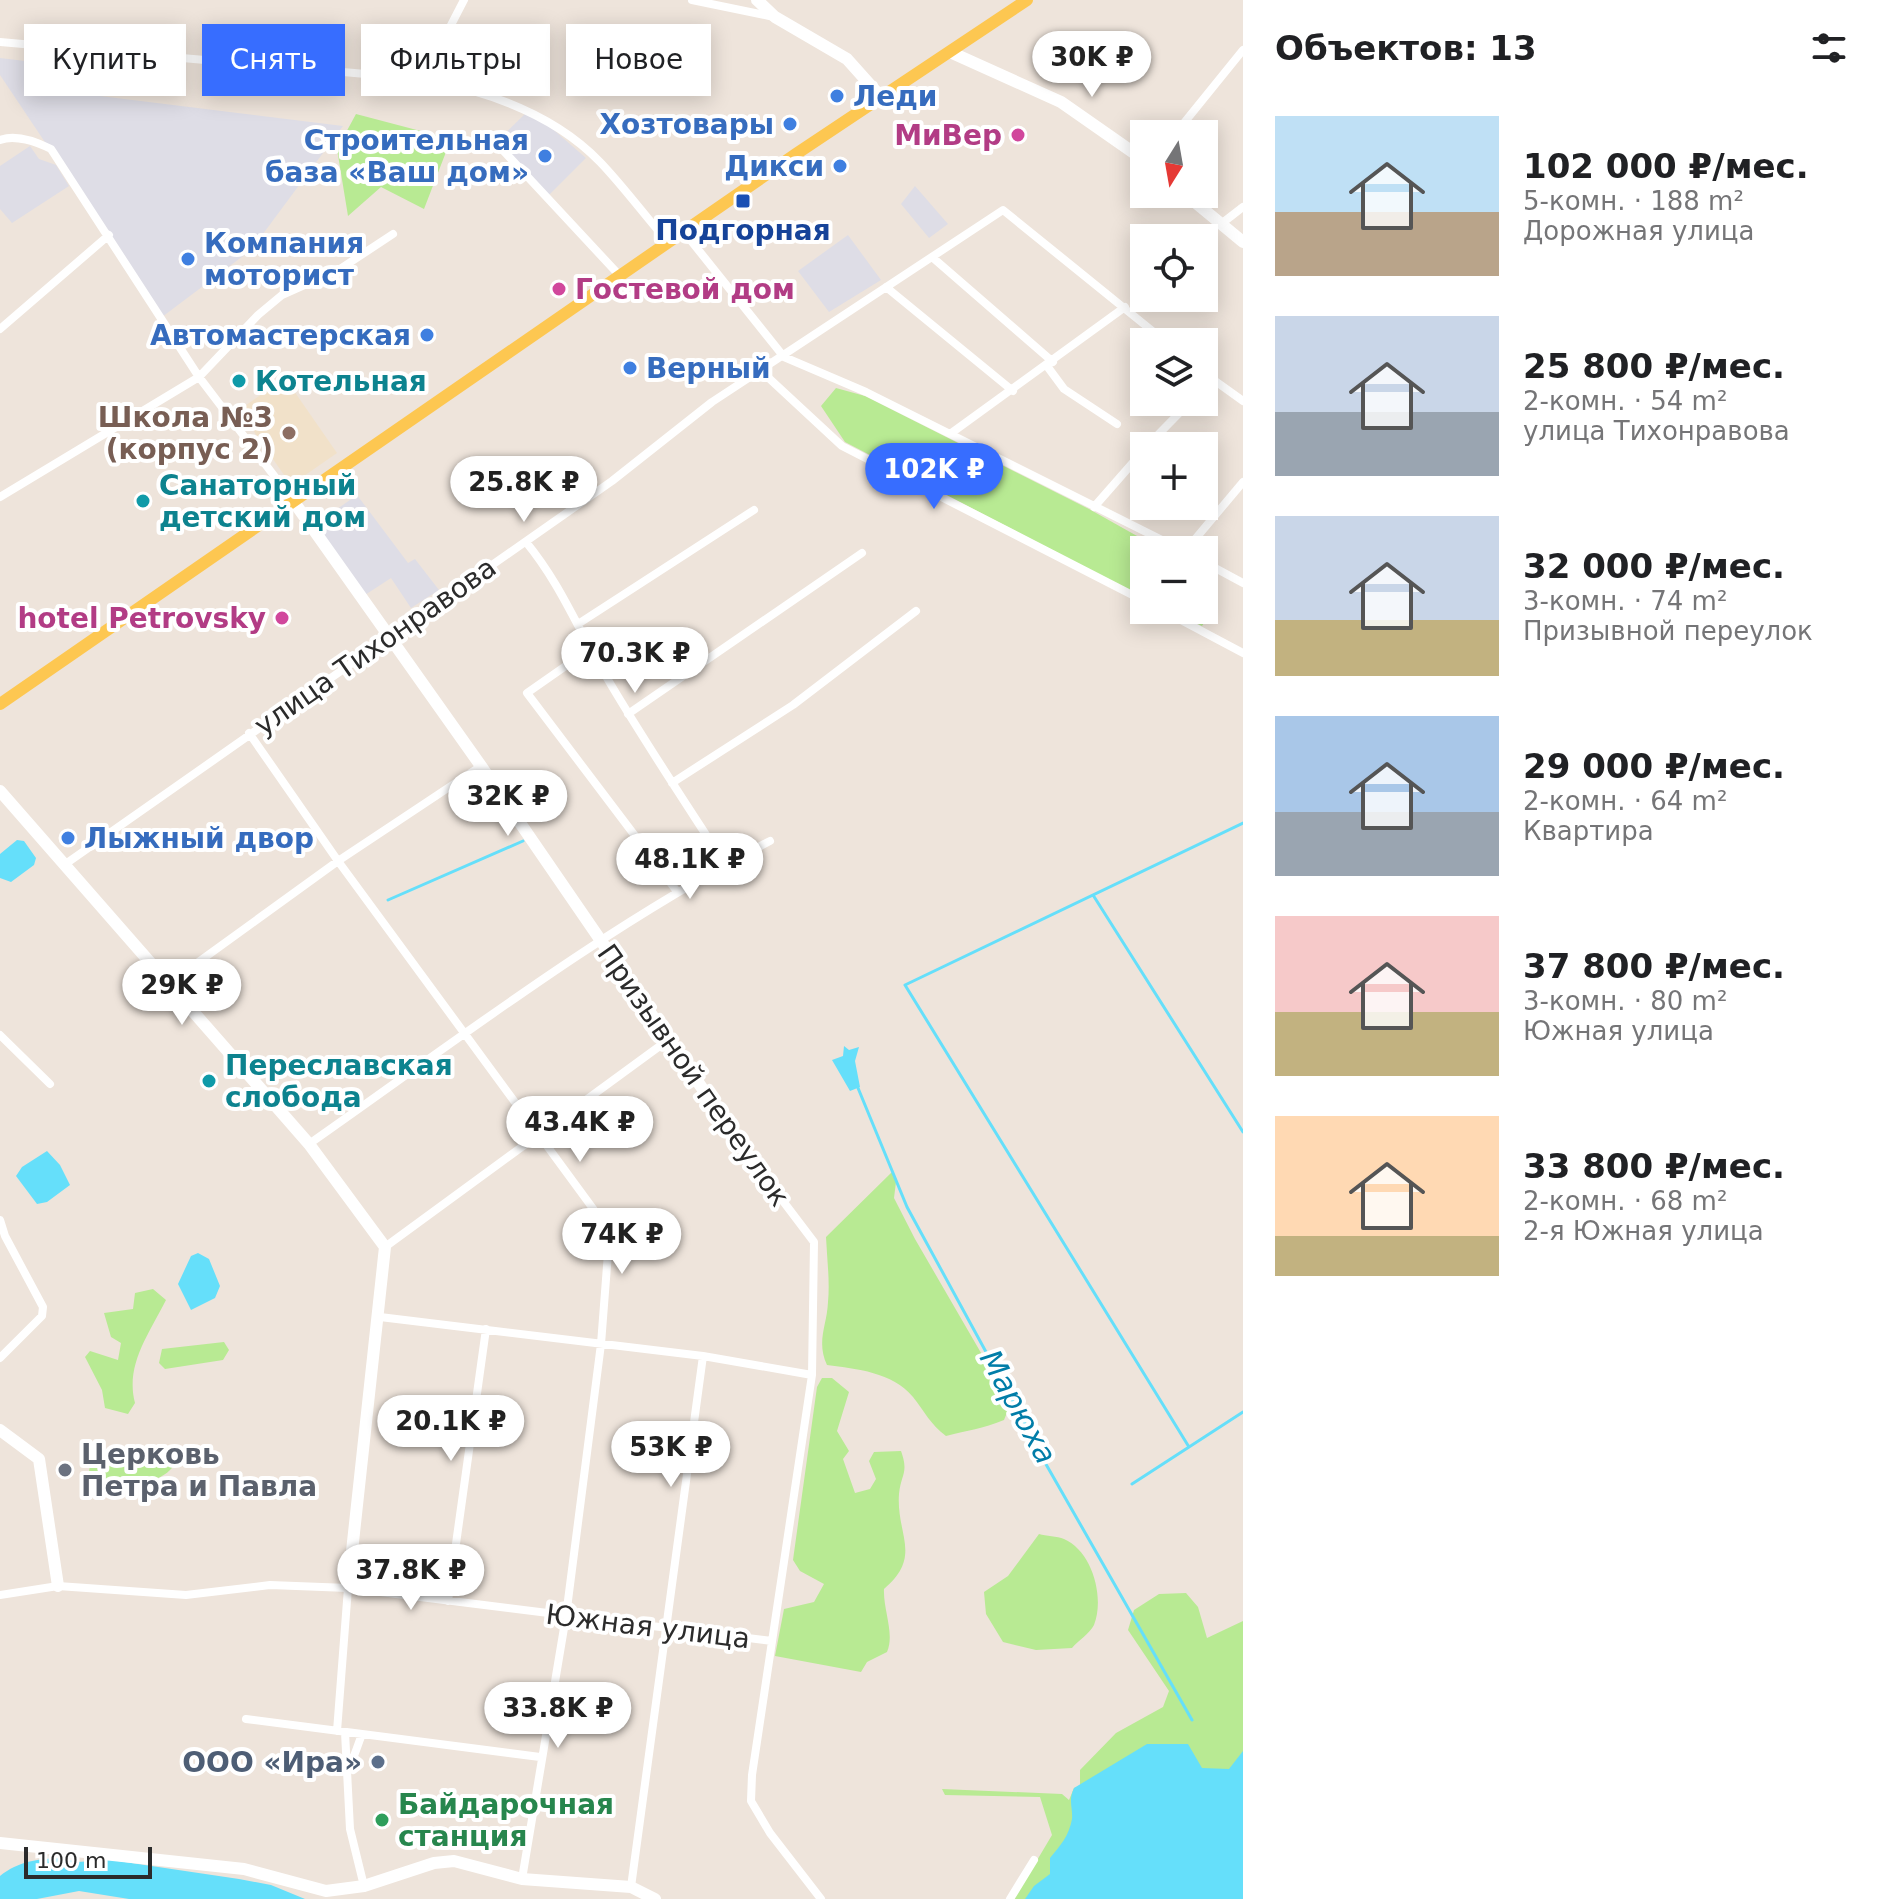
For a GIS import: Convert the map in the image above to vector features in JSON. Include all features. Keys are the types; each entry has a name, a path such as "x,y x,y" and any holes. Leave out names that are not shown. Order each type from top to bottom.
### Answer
{"main road":[{"path":"0,704 668,242 1027,0"}],"street":[{"path":"452,24 464,0"},
{"path":"692,0 775,17"},
{"path":"757,0 775,17 847,59 881,97"},
{"path":"0,42 361,74"},
{"path":"1186,120 1243,50"},
{"path":"950,52 1061,102 1130,150"},
{"path":"486,96 548,122 600,162 668,242"},
{"name":"Призывной переулок","path":"0,140 7,137 37,142 51,149 199,377 391,637 748,1155 814,1242 812,1375 752,1775 751,1801 770,1833 821,1899"},
{"path":"498,145 620,276"},
{"path":"1221,224 1243,207"},
{"path":"1202,208 1243,242"},
{"name":"улица Тихонравова","path":"64,865 526,542 760,370 1003,210 1125,307"},
{"path":"684,232 784,357 866,392 1155,536"},
{"path":"0,497 199,377 249,324 282,295 340,269 393,234"},
{"path":"0,329 109,235"},
{"path":"932,257 1050,364 1064,389 1117,424"},
{"path":"886,287 1013,391"},
{"path":"950,434 1125,307 1150,328"},
{"path":"760,370 842,446 1130,594"},
{"path":"1218,383 1243,401"},
{"path":"1161,432 1177,416"},
{"path":"1094,507 1130,466"},
{"path":"1196,536 1243,482"},
{"path":"578,624 754,510"},
{"path":"526,542 563,592 590,649 628,714 725,864"},
{"path":"628,714 862,553"},
{"path":"1218,570 1243,583"},
{"path":"672,783 793,705 916,611"},
{"path":"1188,624 1243,653"},
{"path":"590,649 527,693 676,890"},
{"path":"249,733 338,861 597,1214 606,1233 608,1253 601,1344 566,1616 522,1879"},
{"path":"168,984 338,861 481,766"},
{"path":"0,791 309,1144 385,1247 380,1317 348,1588 341,1732 348,1773 350,1829 364,1886"},
{"path":"309,1144 598,940 676,890 770,841"},
{"path":"0,1035 50,1084"},
{"path":"385,1247 668,1040"},
{"path":"0,1220 5,1236 43,1307 42,1316 0,1358"},
{"path":"380,1317 703,1356 812,1375"},
{"path":"448,1601 486,1329"},
{"path":"0,1343 8,1350"},
{"path":"631,1887 703,1356"},
{"path":"0,1430 39,1459 58,1586"},
{"name":"Южная улица","path":"0,1595 58,1586 186,1595 270,1585 348,1588 772,1641"},
{"path":"246,1719 540,1757"},
{"path":"348,1773 362,1734"},
{"path":"0,1843 244,1869 326,1891 364,1886 444,1862 466,1863 522,1879 631,1887 655,1899"},
{"path":"1010,1899 1034,1860"}],"shaded area":[{"path":"0,58 24,61 24,96 100,96 343,126 251,250 162,317 0,75"},
{"name":"Строительная база «Ваш дом»","path":"527,112 540,118 586,158 547,197 495,143"},
{"path":"30,146 39,159 56,165 69,186 12,223 0,209 0,166"},
{"path":"915,186 948,224 929,238 901,204"},
{"path":"848,235 881,280 829,312 798,271"},
{"name":"Школа №3 (корпус 2)","path":"285,378 337,453 291,485 239,410"},
{"path":"357,495 408,563 415,559 439,590 411,608 391,578 365,595 316,524"}],"green space":[{"path":"356,114 451,139 424,209 381,187 348,216 337,149"},
{"path":"836,388 865,396 1137,536 1130,536 1130,591 845,442 821,406"},
{"path":"892,1172 896,1182 894,1198 1006,1396 1008,1410 1004,1420 946,1436 913,1397 895,1382 873,1373 827,1365 822,1348 829,1294 826,1237"},
{"path":"153,1289 166,1300 136,1363 133,1376 135,1403 128,1414 105,1408 102,1390 85,1357 90,1351 118,1360 121,1343 111,1337 104,1313 133,1309 135,1293"},
{"path":"224,1342 229,1350 223,1360 165,1369 159,1363 162,1349"},
{"path":"822,1378 832,1378 849,1392 837,1431 849,1451 843,1459 855,1493 870,1489 876,1479 869,1461 874,1452 901,1451 904,1464 899,1508 905,1555 896,1577 884,1589 889,1645 887,1652 867,1662 861,1672 775,1656 784,1609 814,1602 824,1584 800,1571 793,1560 817,1387"},
{"path":"158,1450 173,1450 179,1455 165,1474 155,1479 92,1486 87,1481 92,1456 145,1458"},
{"path":"1039,1534 1061,1538 1074,1545 1094,1576 1098,1601 1094,1625 1072,1648 1036,1650 1003,1642 986,1614 984,1592 1008,1576"},
{"path":"1186,1593 1198,1607 1207,1638 1243,1621 1243,1899 1014,1899 1052,1835 1040,1797 945,1795 942,1789 1062,1794 1069,1800 1074,1788 1080,1786 1080,1770 1116,1733 1163,1707 1169,1691 1128,1630 1134,1610 1159,1594"}],"water":[{"path":"17,840 24,841 36,858 34,865 11,882 0,878 0,854"},
{"path":"844,1046 849,1050 859,1047 855,1061 860,1087 850,1091 832,1060 843,1056"},
{"path":"47,1151 60,1165 70,1185 47,1202 37,1204 16,1176 22,1167"},
{"path":"198,1253 209,1259 220,1286 215,1298 191,1310 178,1284 191,1256"},
{"path":"1147,1744 1188,1744 1202,1768 1229,1769 1243,1751 1243,1899 1025,1899 1034,1886 1050,1874 1050,1858 1071,1825 1074,1788"},
{"path":"61,1858 77,1862 111,1860 239,1879 271,1885 305,1899 129,1899 79,1891 37,1899 0,1899 0,1876 7,1871 29,1862"}],"waterway":[{"path":"1189,1447 905,985 1243,823"},
{"path":"388,900 523,841"},
{"path":"1093,895 1243,1132"},
{"name":"Марюха","path":"858,1088 907,1207 1028,1429 1037,1436 1043,1459 1192,1720"},
{"path":"1132,1484 1243,1412"}],"place":[{"name":"Леди","path":"837,96"},
{"name":"Хозтовары","path":"790,124"},
{"name":"МиВер","path":"1018,135"},
{"name":"Строительная база «Ваш дом»","path":"545,156"},
{"name":"Дикси","path":"840,166"},
{"name":"Подгорная","path":"743,201"},
{"name":"Компания моторист","path":"188,259"},
{"name":"Гостевой дом","path":"559,289"},
{"name":"Автомастерская","path":"427,335"},
{"name":"Верный","path":"630,368"},
{"name":"Котельная","path":"239,381"},
{"name":"Школа №3 (корпус 2)","path":"289,433"},
{"name":"Санаторный детский дом","path":"143,501"},
{"name":"hotel Petrovsky","path":"282,618"},
{"name":"Лыжный двор","path":"68,838"},
{"name":"Переславская слобода","path":"209,1081"},
{"name":"Церковь Петра и Павла","path":"65,1470"},
{"name":"ООО «Ира»","path":"378,1762"},
{"name":"Байдарочная станция","path":"382,1820"}]}
